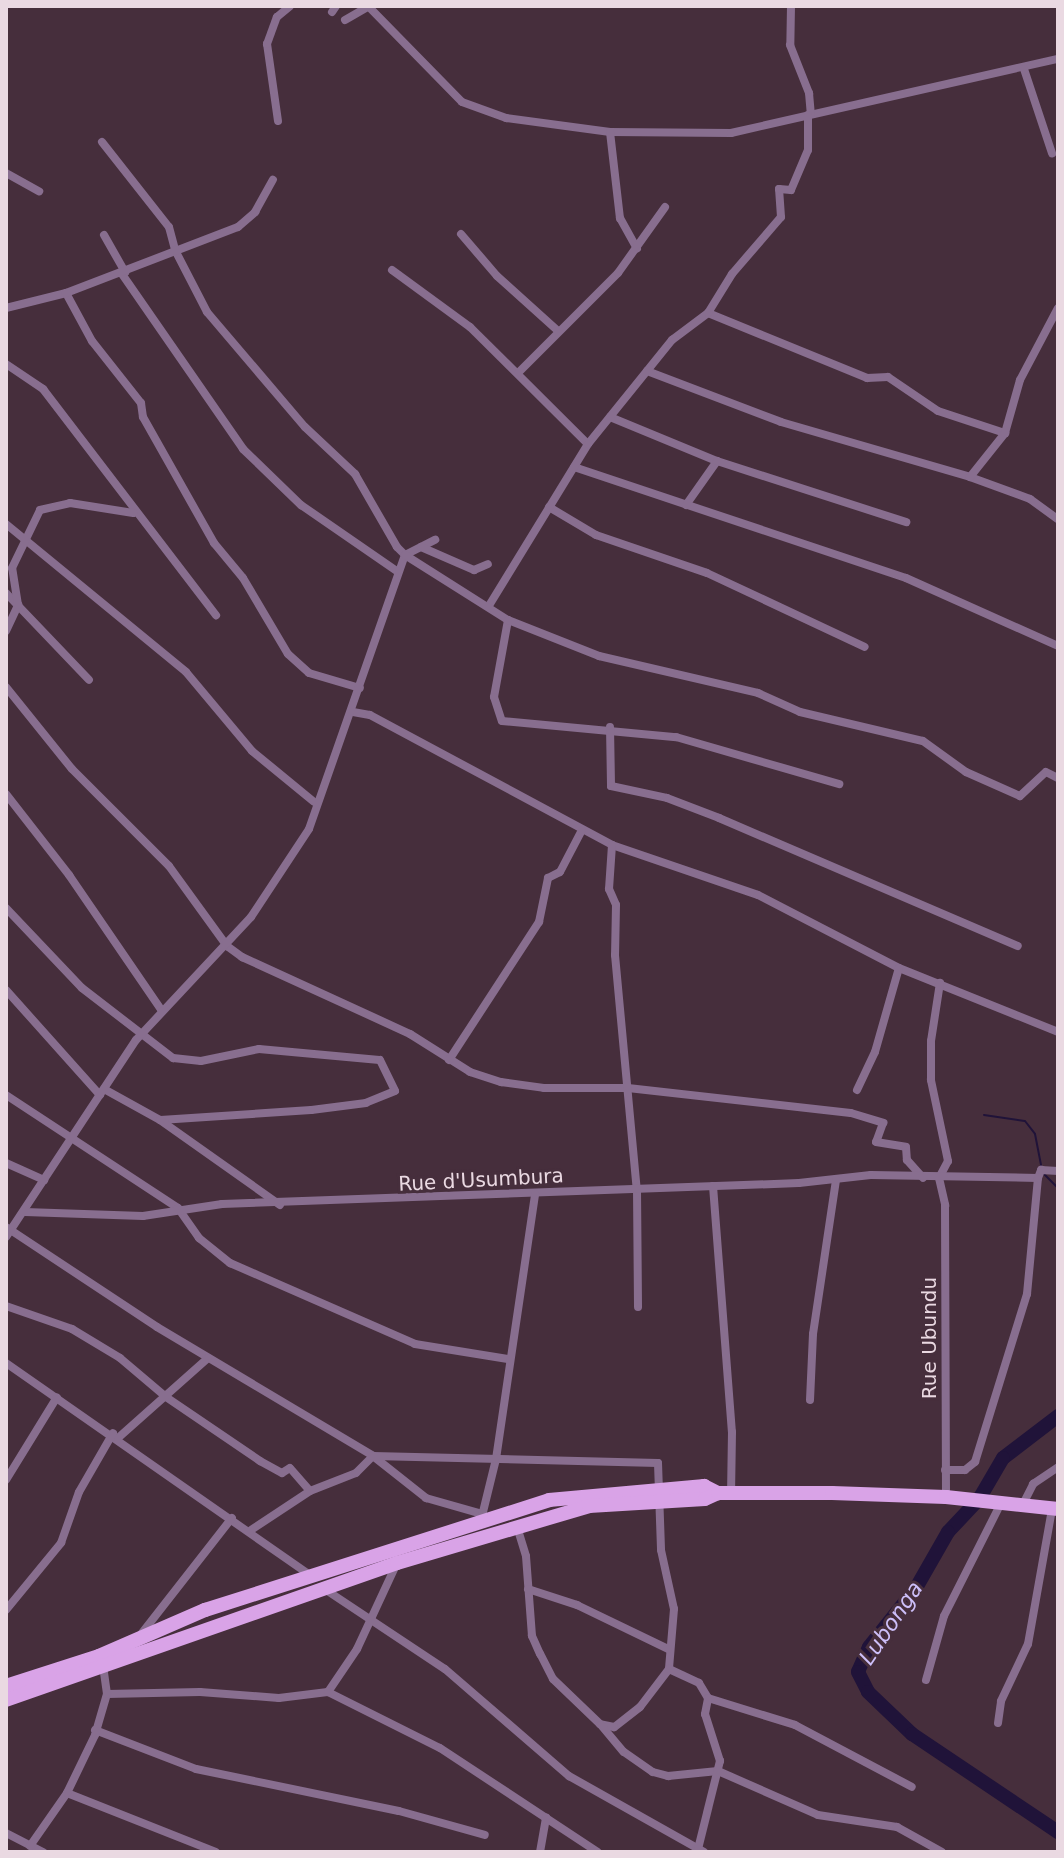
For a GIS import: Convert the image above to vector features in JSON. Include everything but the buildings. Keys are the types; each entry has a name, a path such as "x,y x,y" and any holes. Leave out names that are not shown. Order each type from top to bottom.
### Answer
{"main road":[{"path":"6,1686 101,1660 122,1659 397,1563 549,1500 724,1493 946,1497 1055,1509"},
{"path":"6,1700 101,1660 139,1636 312,1576 481,1526 517,1527 588,1500"}],"street":[{"path":"278,121 267,44 277,17 290,6"},
{"path":"345,20 368,6 462,102 506,118 610,132 713,135 1024,69 1058,59"},
{"path":"490,604 588,444 672,340 708,313 732,274 781,217 779,189 791,190 808,150 809,93 790,45 791,6"},
{"path":"1024,69 1052,153"},
{"path":"610,132 620,218 637,249"},
{"path":"102,142 169,227 175,250 207,312 305,427 355,474 405,555 490,604 508,620 599,656 758,693 800,712 923,741 966,772 1020,796 1046,772 1058,778"},
{"path":"6,173 39,191"},
{"path":"6,308 66,293 124,273 247,222 273,180"},
{"path":"519,372 637,249 665,207"},
{"path":"461,234 497,276 558,331"},
{"path":"104,235 124,273 243,449 301,505 398,572"},
{"path":"392,270 519,372 588,444"},
{"path":"66,293 92,341 141,403 143,417 214,543 243,578 288,654 309,673 360,688"},
{"path":"970,477 1005,433 1020,380 1058,308"},
{"path":"708,313 867,378 888,377 938,411 1005,433"},
{"path":"6,364 43,389 134,514 216,615"},
{"path":"647,371 781,422 970,477 1030,499 1058,519"},
{"path":"610,417 717,461 906,522"},
{"path":"686,505 717,461"},
{"path":"574,467 906,578 1058,646"},
{"path":"6,631 18,605 12,568 28,541 40,510 48,506 95,505 134,514"},
{"path":"549,507 596,535 707,573 865,647"},
{"path":"6,524 186,672 252,751 314,802"},
{"path":"435,540 405,555 353,712 314,802 309,829 227,946 142,1033 71,1136 25,1212 8,1232 208,1358 373,1456 426,1498 481,1526 496,1459 508,1359 535,1194"},
{"path":"420,546 474,570 488,564"},
{"path":"6,593 89,680"},
{"path":"508,620 494,697 502,721 610,727 702,742 839,784"},
{"path":"6,687 63,759 169,866 227,946 410,1034 449,1060 501,1082 544,1088 628,1088 851,1113 883,1123 876,1142 906,1147 907,1160 923,1178"},
{"path":"353,712 370,715 612,845 758,895 899,968 940,983 1021,1021 1058,1032"},
{"path":"610,727 611,786 667,798 719,818 1018,946"},
{"path":"6,794 69,875 162,1011"},
{"path":"449,1060 539,922 548,878 560,872 582,830"},
{"path":"612,845 609,889 616,905 637,1190 638,1307"},
{"path":"6,908 82,988 185,1061 259,1049 380,1060 395,1091 366,1103 311,1110 160,1120"},
{"path":"857,1090 875,1052 899,968"},
{"name":"Rue Ubundu","path":"940,983 931,1041 931,1080 948,1161 939,1178 945,1205 946,1497"},
{"path":"6,990 102,1092 160,1120 281,1205"},
{"path":"6,1095 178,1208 199,1238 230,1263 415,1344 508,1359"},
{"path":"6,1163 44,1180"},
{"name":"Rue d'Usumbura","path":"25,1212 143,1216 178,1208 637,1190 836,1180 871,1175 1038,1178 1041,1170 1058,1171"},
{"path":"945,1470 971,1468 975,1462 1006,1368 1027,1294 1038,1178"},
{"path":"810,1400 813,1334 836,1180"},
{"path":"713,1186 732,1432 724,1493"},
{"path":"6,1306 72,1329 134,1368 166,1397 260,1461 282,1473 290,1468 310,1491"},
{"path":"6,1610 61,1543 79,1492 115,1435 166,1397 208,1358"},
{"path":"6,1363 251,1530 312,1576 324,1589 445,1669 569,1776 701,1850 720,1761 705,1714 708,1698 699,1683 669,1669"},
{"path":"6,1480 57,1397"},
{"path":"251,1530 310,1491 356,1473 373,1456 658,1463 661,1550 674,1609 668,1649 669,1669 640,1707 614,1727 600,1724"},
{"path":"1021,1507 1033,1484 1058,1467"},
{"path":"926,1680 944,1616 993,1503"},
{"path":"998,1723 1001,1701 1028,1644 1055,1509"},
{"path":"122,1659 232,1518"},
{"path":"517,1527 526,1556 532,1636 553,1679 624,1752 653,1772 668,1776 718,1771 818,1815 897,1827 942,1852"},
{"path":"328,1692 371,1619 397,1563"},
{"path":"528,1589 577,1605 668,1649"},
{"path":"30,1846 67,1793 95,1730 107,1694 101,1660"},
{"path":"107,1694 200,1692 279,1698 328,1692 440,1748 598,1852"},
{"path":"708,1698 795,1725 912,1787"},
{"path":"95,1730 196,1769 342,1798 485,1835"},
{"path":"67,1793 216,1852"},
{"path":"540,1852 546,1818"},
{"path":"6,1833 40,1851"}],"waterway":[{"path":"984,1115 1025,1121 1035,1134 1041,1166"},
{"path":"1042,1172 1058,1188"},
{"name":"Lubonga","path":"1058,1416 1003,1458 979,1499 948,1532 916,1588 869,1647 858,1672 868,1692 912,1734 1058,1832"}]}
